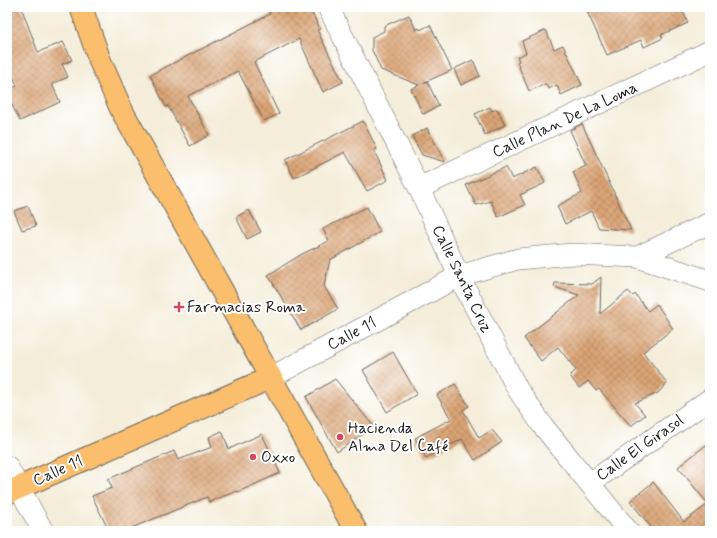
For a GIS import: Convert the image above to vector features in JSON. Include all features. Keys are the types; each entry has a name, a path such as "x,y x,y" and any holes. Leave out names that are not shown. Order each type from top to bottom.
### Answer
{"main road":[{"path":"81,7 100,61 122,111 356,531"},
{"name":"Calle 11","path":"13,490 270,378"}],"street":[{"name":"Calle Santa Cruz","path":"336,9 459,276 518,390 543,426 628,531"},
{"name":"Calle Plan De La Loma","path":"419,188 710,51"},
{"path":"637,257 710,223"},
{"name":"Calle 11","path":"270,378 459,276 518,258 572,254 637,257 710,281"},
{"name":"Calle El Girasol","path":"590,483 710,399"},
{"path":"7,466 13,490 43,531"}],"building":[{"path":"7,7 21,7 38,52 63,42 72,60 62,64 68,77 52,84 60,102 20,121 7,95 7,90 17,86 7,61"},
{"path":"267,7 309,7 320,29 317,30 343,82 323,92 299,39 254,62 279,114 264,121 238,71 188,96 209,135 190,146 168,106 166,107 150,75 270,14"},
{"path":"585,7 681,7 688,23 661,35 663,38 644,47 641,40 607,55"},
{"path":"409,15 416,30 419,28 420,30 430,25 452,70 427,81 439,106 423,114 411,89 419,85 381,70 372,50 372,37 384,31 384,26"},
{"path":"546,30 554,49 563,45 582,85 561,95 557,85 548,89 546,84 529,91 517,62 519,61 517,57 526,53 522,41"},
{"path":"473,60 480,76 461,85 454,69"},
{"path":"490,107 492,111 497,109 505,125 485,135 475,114"},
{"path":"363,121 377,149 374,151 388,180 367,191 345,152 294,178 285,160"},
{"path":"582,124 631,230 599,228 591,211 565,224 557,206 582,193 573,172 586,166 570,130"},
{"path":"427,128 445,162 422,155 412,136"},
{"path":"506,167 512,179 537,167 545,183 520,195 525,205 498,217 491,201 476,205 466,185"},
{"path":"28,206 36,226 22,230 14,211"},
{"path":"367,207 380,232 330,260 324,286 338,309 301,330 268,275 302,254 329,241 323,229"},
{"path":"249,210 261,232 247,239 236,217"},
{"path":"601,277 600,314 628,291 633,296 635,294 648,311 657,304 673,329 643,352 667,383 658,393 635,403 645,415 631,426 599,389 596,391 588,381 579,388 570,376 576,370 558,347 541,361 524,338 579,295 554,287 555,283 592,284"},
{"path":"393,352 417,394 387,412 363,370"},
{"path":"335,379 374,427 337,452 306,397"},
{"path":"455,384 469,406 463,410 479,438 492,430 502,442 475,460 462,439 426,458 415,438 451,419 437,395"},
{"path":"222,431 229,449 262,434 280,473 238,492 237,491 209,502 207,497 124,531 109,531 92,496 112,488 108,479 174,451 178,460 212,447 209,437"},
{"path":"710,442 710,531 654,531 630,501 653,482 684,522 708,504 678,467"}],"place":[{"name":"Farmacias Roma","path":"179,307"},
{"name":"Hacienda Alma Del Café","path":"340,437"},
{"name":"Oxxo","path":"253,457"}]}
